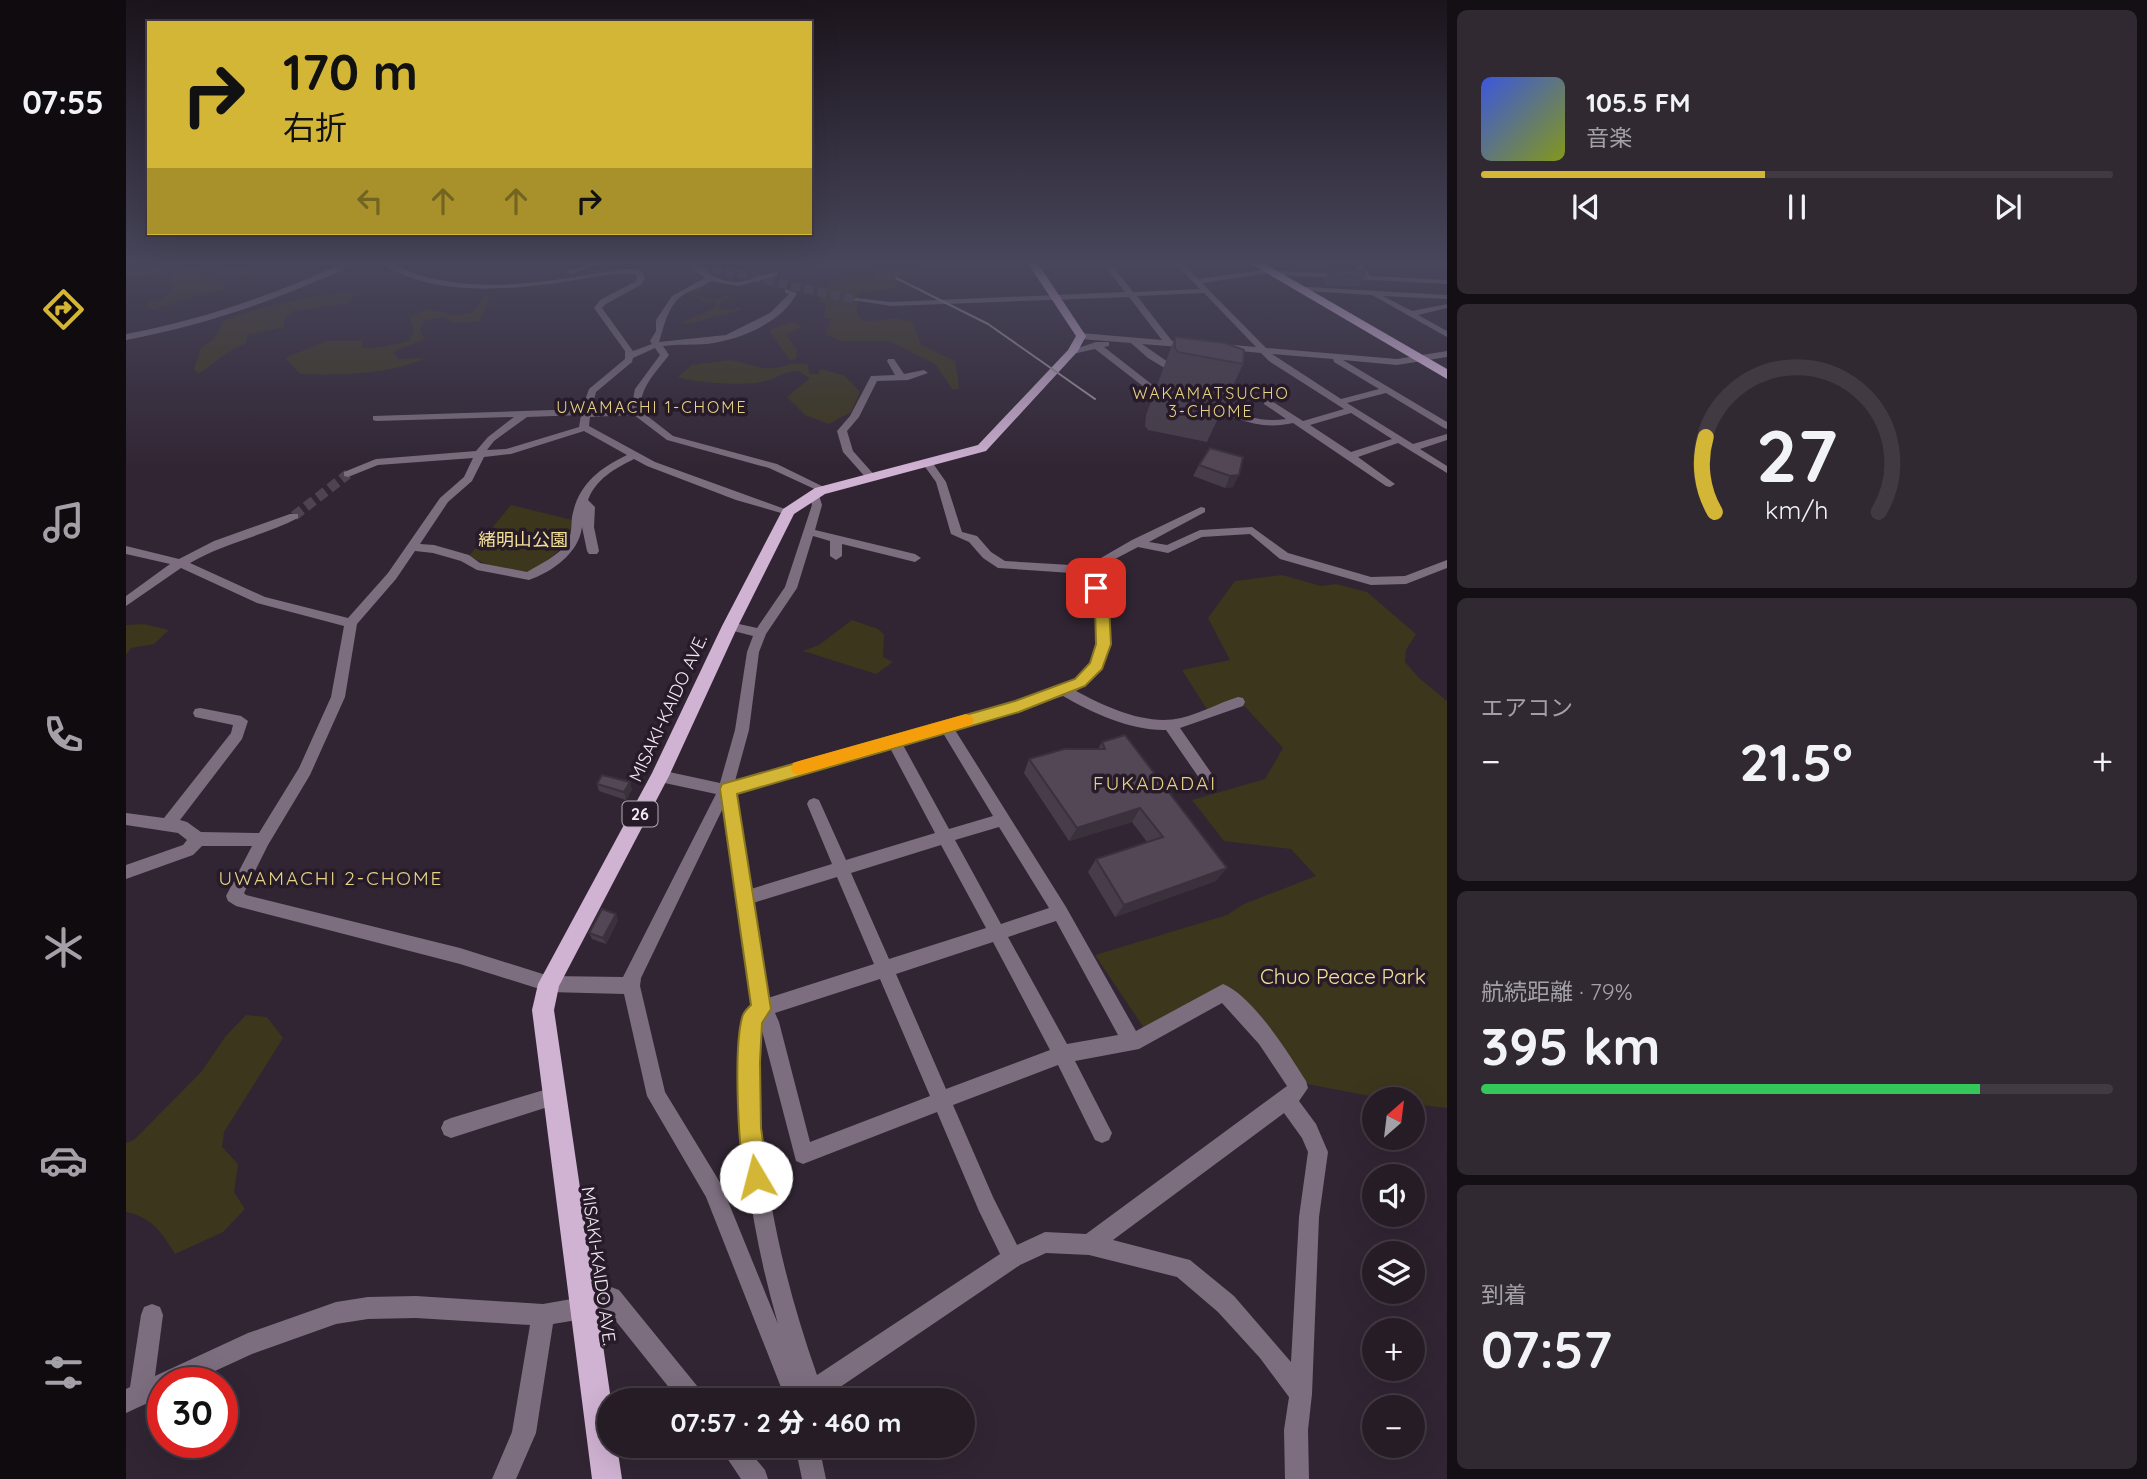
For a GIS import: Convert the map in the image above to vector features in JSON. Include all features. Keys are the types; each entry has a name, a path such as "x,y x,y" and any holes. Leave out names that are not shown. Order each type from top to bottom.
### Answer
{"highway":[{"path":"1376,331 1447,369"},
{"path":"1378,331 1447,375"}],"main road":[{"path":"1076,331 1084,344"},
{"name":"MISAKI-KAIDO AVE.","path":"607,1479 543,1010 549,984 660,776 730,626 788,512 820,492 986,446 1084,344"}],"street":[{"path":"126,337 153,331"},
{"path":"613,331 630,356"},
{"path":"636,412 636,398 642,386 665,355 654,337 660,331"},
{"path":"585,428 585,413 592,391 626,365 630,356 645,347 657,344 727,338 743,331"},
{"path":"1160,331 1169,343"},
{"path":"1243,331 1262,351 1447,470"},
{"path":"1084,344 1133,340 1197,349 1262,351 1391,362 1447,354"},
{"path":"1084,344 1133,340 1151,356 1183,376"},
{"path":"1084,344 1156,393 1167,386"},
{"path":"1332,357 1447,426"},
{"path":"891,361 901,377"},
{"path":"872,478 848,452 842,431 854,417 874,378 924,373"},
{"path":"1339,402 1388,390"},
{"path":"1201,398 1233,415 1275,426 1352,410"},
{"path":"1267,402 1390,484"},
{"path":"376,418 636,412 665,436 773,466 820,492 792,588 760,634 753,652 742,730 727,790 632,977 631,986 656,1096 714,1191 799,1388"},
{"path":"524,414 491,439 481,452 468,479 444,500 392,576 351,623 338,697 305,771 233,896 242,901 460,956 549,984 631,986"},
{"path":"348,474 376,462 507,452 585,428 634,455 740,498 788,512"},
{"path":"1412,448 1447,437"},
{"path":"1350,456 1399,440"},
{"path":"412,547 434,549 465,558 477,566 529,576 554,560 573,542 581,499 596,477 634,455"},
{"path":"928,464 941,482 957,534 973,539 987,555 1002,565 1091,570"},
{"path":"581,499 590,506 588,527 593,551"},
{"path":"1091,570 1093,566 1201,510"},
{"path":"126,602 180,563 228,540 284,522 294,516"},
{"path":"1136,543 1168,549 1200,534 1252,530 1284,556 1371,581 1385,582 1406,580 1447,564"},
{"path":"809,532 915,558"},
{"path":"836,539 836,556"},
{"path":"126,550 180,563 261,600 351,623"},
{"path":"660,776 727,790 1064,690 1089,676 1101,654 1105,635 1102,606 1091,570"},
{"path":"730,626 760,634"},
{"path":"1064,690 1080,700 1135,719 1170,725 1238,702"},
{"path":"168,824 237,735 241,721 200,713"},
{"path":"1170,725 1209,781"},
{"path":"946,727 1060,912 1132,1042"},
{"path":"894,742 1102,1133"},
{"path":"727,790 746,898 761,1009 770,1021 803,1154 1062,1054 1132,1042 1223,993 1239,1007 1289,1069 1299,1088 1286,1100 1089,1245"},
{"path":"814,803 986,1204 1013,1258"},
{"path":"126,818 182,827 198,839 263,840"},
{"path":"746,898 1003,819"},
{"path":"126,872 188,850 198,839"},
{"path":"801,1388 766,1244 753,1155 750,1128 751,1027 754,1014 761,1009 1060,912"},
{"path":"451,1128 554,1096"},
{"path":"1286,1100 1309,1131 1318,1152 1309,1217 1301,1394 1296,1430 1297,1479"},
{"path":"817,1388 1013,1258 1045,1242 1089,1245 1182,1268 1226,1304 1268,1350 1301,1394"},
{"path":"134,1396 248,1344 336,1312 416,1307 543,1315 583,1308 611,1298 684,1388"},
{"path":"134,1396 152,1315"},
{"path":"504,1479 524,1433 543,1315"},
{"path":"739,1458 756,1479"},
{"path":"810,1458 814,1479"}],"green space":[{"path":"218,331 266,331 247,335 246,343 198,374 194,369 201,348 214,339"},
{"path":"414,331 420,331 424,339 393,352 398,359 425,358 381,371 330,375 300,374 285,358 327,341 363,341 362,348 409,341"},
{"path":"794,331 786,335 797,350 796,359 790,360 770,332"},
{"path":"826,331 916,331 921,345 955,361 959,388 953,390 935,364 889,341 841,341 825,334"},
{"path":"730,360 769,368 808,365 809,374 818,374 821,369 845,376 860,392 851,412 829,424 805,415 787,397 810,378 798,371 766,381 743,384 678,377 692,365"},
{"name":"緒明山公園","path":"511,505 572,520 564,545 534,570 520,573 505,571 469,556"},
{"name":"Chuo Peace Park","path":"1282,575 1321,586 1336,584 1367,592 1416,634 1406,650 1405,662 1419,678 1447,701 1447,1108 1425,1105 1425,1087 1362,1087 1362,1095 1297,1082 1223,994 1150,1037 1095,955 1227,915 1244,904 1316,876 1291,849 1224,841 1192,800 1265,779 1283,748 1239,700 1208,711 1182,670 1230,660 1208,618 1235,581"},
{"path":"852,620 878,629 884,634 883,657 893,662 876,674 803,651 819,645"},
{"path":"144,624 169,630 154,644 131,648 126,655 126,625"},
{"path":"246,1015 267,1017 283,1038 224,1132 222,1147 238,1164 234,1192 245,1209 223,1232 175,1254 150,1222 126,1212 126,1143 134,1140 202,1071 225,1037"}],"building":[{"path":"1175,337 1225,343 1244,350 1243,364 1178,352 1175,348"},
{"path":"1210,448 1243,457 1239,475 1230,476 1199,465"},
{"path":"1125,735 1227,868 1124,905 1096,859 1163,837 1140,808 1077,828 1029,759 1064,749 1105,749 1102,742"},
{"path":"602,775 630,782 624,792 597,784"},
{"path":"602,909 616,914 603,938 589,933"}],"tunnel":[{"path":"294,516 348,474"}],"railway":[{"path":"998,331 1095,399"}],"slow traffic":[{"path":"799,768 966,720"}],"district":[{"name":"WAKAMATSUCHO 3-CHOME","path":"1211,402"},
{"name":"UWAMACHI 1-CHOME","path":"652,407"},
{"name":"FUKADADAI","path":"1155,783"},
{"name":"UWAMACHI 2-CHOME","path":"331,878"}],"route":[{"path":"756,1177 750,1128 749,1062 752,1018 761,1009 728,789 1019,706 1080,682 1089,676 1097,665 1105,635 1102,606 1096,588"}]}
